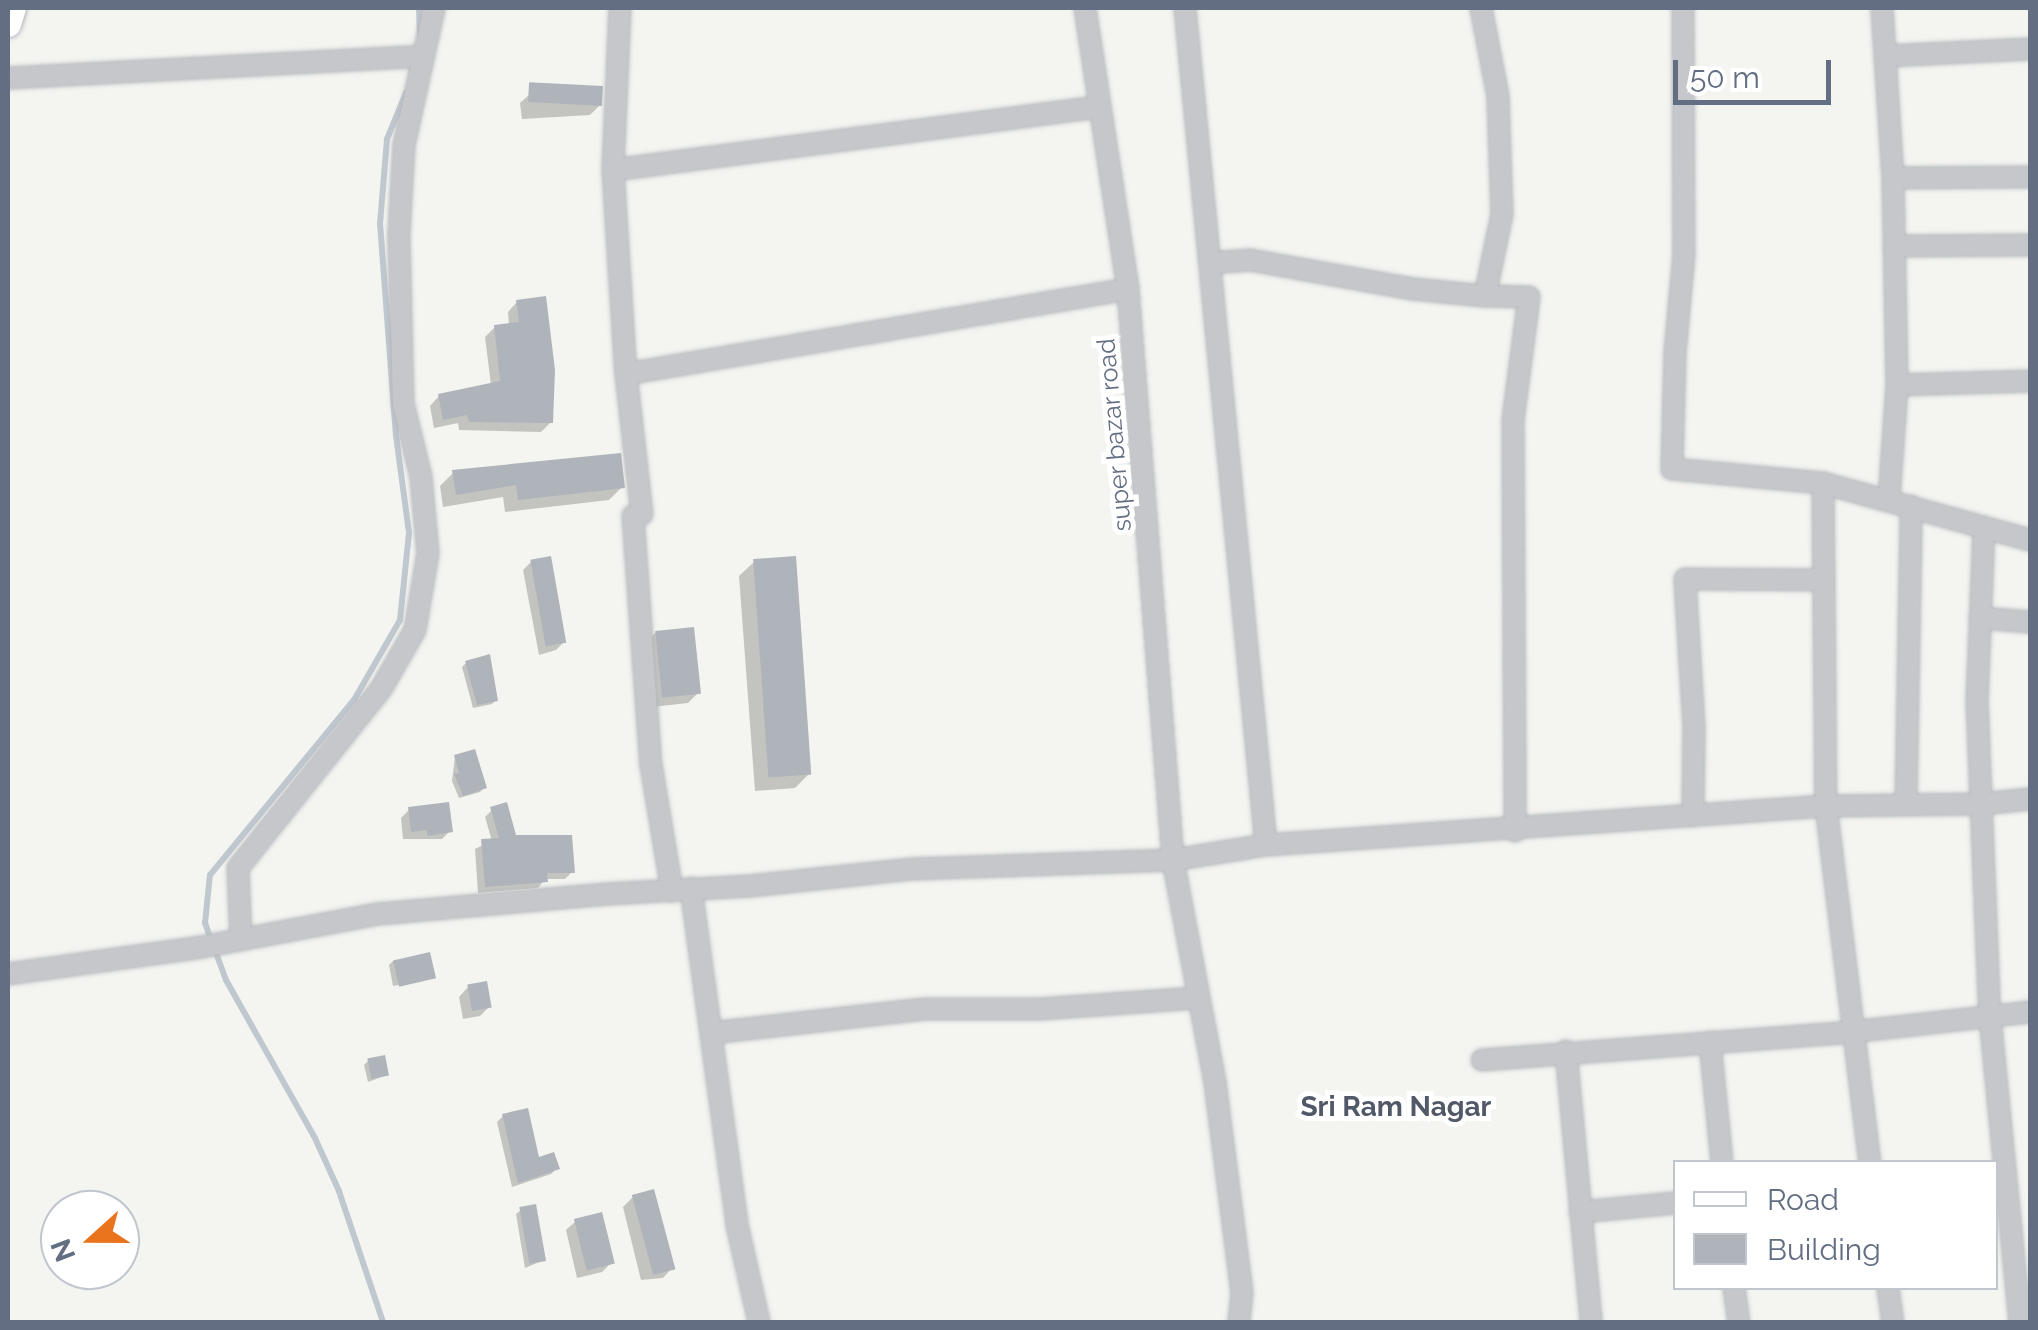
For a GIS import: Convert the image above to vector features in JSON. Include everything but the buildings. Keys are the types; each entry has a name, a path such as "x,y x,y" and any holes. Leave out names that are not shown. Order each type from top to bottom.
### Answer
{"main road":[{"path":"8,24 13,8"}],"street":[{"path":"222,943 238,868 381,689 414,630 428,553 421,477 402,403 399,234 404,145 434,8"},
{"path":"620,8 613,170 626,374 642,514 633,516 651,765 711,1033 737,1225 759,1322"},
{"name":"super bazar road","path":"1085,8 1128,289 1173,860 1215,1082 1240,1275 1239,1322"},
{"path":"1186,8 1266,845"},
{"path":"1481,8 1498,96 1502,214 1485,296"},
{"path":"1683,8 1684,254 1674,353 1672,469 1824,483 2030,540"},
{"path":"1882,8 1893,178 1897,385 1889,500"},
{"path":"1885,56 2030,49"},
{"path":"8,78 423,56"},
{"path":"613,170 1098,107"},
{"path":"1893,178 2030,178"},
{"path":"1894,246 2030,245"},
{"path":"1210,264 1250,260 1413,289 1529,297 1512,420 1515,831"},
{"path":"626,374 1128,289"},
{"path":"1897,385 2030,381"},
{"path":"1824,483 1826,806 1870,1160"},
{"path":"1906,804 1911,506"},
{"path":"1984,528 1977,700 1990,1017 2021,1223 2020,1322"},
{"path":"1693,816 1694,728 1685,579 1824,580"},
{"path":"1980,618 2030,622"},
{"path":"8,974 222,943 378,914 913,869 1173,860 1266,845 1515,831 1826,806 1982,804 2030,799"},
{"path":"711,1033 925,1009 1040,1009 1198,998"},
{"path":"1482,1060 1851,1032 2030,1012"},
{"path":"1710,1042 1722,1160"},
{"path":"1566,1051 1591,1322"},
{"path":"1580,1212 1673,1203"},
{"path":"1734,1290 1739,1322"},
{"path":"1888,1290 1893,1322"}],"waterway":[{"path":"419,8 420,33"},
{"path":"383,1322 339,1191 315,1138 226,980 205,923 210,875 354,700 400,620 409,533 396,436 380,224 387,139 406,93"}],"district":[{"name":"Sri Ram Nagar","path":"1396,1107"}]}
